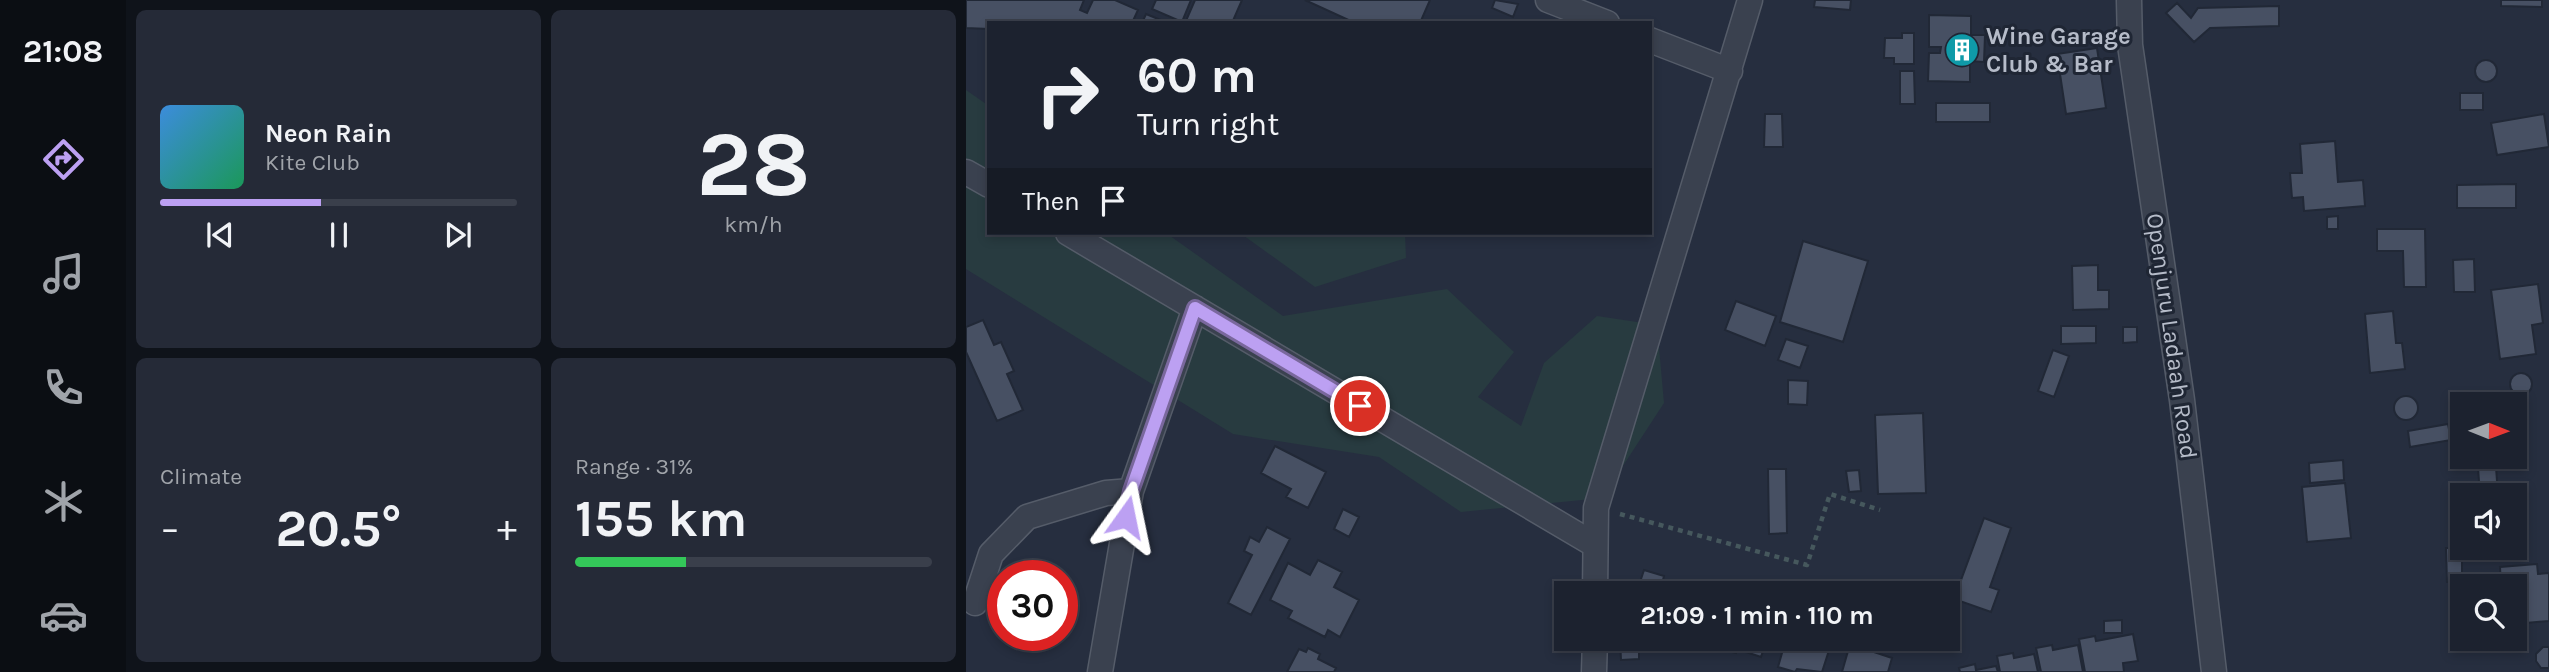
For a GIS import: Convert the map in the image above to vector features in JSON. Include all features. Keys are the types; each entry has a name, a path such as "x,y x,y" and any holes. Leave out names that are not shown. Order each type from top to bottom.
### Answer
{"street":[{"path":"1548,0 1601,21"},
{"path":"1595,581 1596,508 1750,0"},
{"name":"Openjuru Ladaah Road","path":"2129,0 2130,45 2182,400 2214,672"},
{"path":"1652,41 1730,71"},
{"path":"966,172 987,184"},
{"path":"1071,235 1595,545"},
{"path":"1100,672 1131,491 1195,308"},
{"path":"975,603 991,554 1027,517 1106,493 1131,491"},
{"path":"1594,672 1595,651"}],"path":[{"path":"1596,508 1807,565 1830,494 1880,510"}],"green space":[{"path":"966,90 987,105 987,235 1169,235 1283,316 1447,289 1514,352 1478,397 1521,426 1544,363 1597,316 1657,325 1664,403 1602,498 1461,512 1379,457 1233,434 966,269"},
{"path":"1243,235 1405,235 1406,258 1315,287"}],"building":[{"path":"966,0 1084,0 1080,10 1087,13 1093,0 1115,0 1138,10 1133,21 987,21 987,29 966,28"},
{"path":"1156,0 1191,0 1182,21 1152,9"},
{"path":"1195,0 1242,0 1233,21 1186,21"},
{"path":"1305,0 1430,0 1421,21 1351,21"},
{"path":"1495,0 1518,4 1513,17 1492,8"},
{"path":"1815,0 1851,0 1850,10 1814,7"},
{"path":"2501,0 2542,0 2542,7 2501,6"},
{"path":"2177,3 2191,18 2198,8 2279,6 2279,26 2210,28 2194,42 2166,13"},
{"path":"1146,14 1163,21 1143,21"},
{"name":"Wine Garage Club & Bar","path":"1929,15 1971,16 1971,35 1985,35 1984,62 1970,61 1970,82 1928,81 1929,53 1940,53 1941,47 1929,47"},
{"path":"1902,33 1914,33 1914,64 1894,64 1894,58 1884,58 1885,38 1902,38"},
{"path":"2097,48 2106,108 2066,114 2057,54"},
{"path":"2486,60 2494,63 2497,71 2494,79 2486,82 2478,79 2475,71 2478,63"},
{"path":"1900,71 1914,71 1915,104 1900,104"},
{"path":"2460,93 2483,93 2483,110 2460,110"},
{"path":"1936,103 1990,103 1990,122 1936,122"},
{"path":"1765,114 1782,114 1783,147 1764,147"},
{"path":"2544,114 2549,147 2497,155 2491,123"},
{"path":"2335,141 2338,182 2363,180 2365,206 2304,211 2303,197 2292,198 2290,173 2302,173 2300,144"},
{"path":"2516,184 2516,208 2457,208 2457,185"},
{"path":"2338,216 2338,229 2327,229 2327,217"},
{"path":"2377,229 2425,229 2426,287 2404,287 2403,251 2377,251"},
{"path":"1803,241 1868,261 1843,342 1780,322"},
{"path":"2474,259 2475,292 2454,292 2453,260"},
{"path":"2098,265 2098,290 2109,290 2109,309 2073,310 2072,266"},
{"path":"2538,284 2543,323 2532,325 2536,354 2500,359 2491,290"},
{"path":"1736,301 1776,316 1765,346 1725,330"},
{"path":"2393,311 2396,343 2402,343 2405,369 2370,373 2365,314"},
{"path":"983,320 994,345 1001,342 1014,371 1007,374 1023,410 997,421 966,352 966,327"},
{"path":"2061,326 2096,326 2096,343 2061,344"},
{"path":"2123,327 2137,327 2137,342 2123,343"},
{"path":"1786,339 1808,346 1800,368 1778,360"},
{"path":"2053,350 2069,356 2054,397 2038,391"},
{"path":"2521,373 2529,376 2529,392 2513,392 2510,384 2513,376"},
{"path":"1788,380 1808,381 1807,405 1788,404"},
{"path":"2406,396 2417,403 2418,408 2411,419 2406,420 2395,413 2394,408 2401,397"},
{"path":"1923,413 1926,493 1878,494 1875,415"},
{"path":"2448,424 2450,440 2410,447 2408,431"},
{"path":"1275,446 1326,472 1308,508 1286,497 1291,489 1261,473"},
{"path":"2343,460 2344,480 2310,483 2309,463"},
{"path":"1768,469 1786,469 1787,533 1769,534"},
{"path":"2478,469 2496,469 2497,483 2479,483"},
{"path":"1859,470 1861,491 1849,492 1846,471"},
{"path":"2345,483 2351,538 2307,542 2302,487"},
{"path":"1343,509 1359,517 1349,537 1334,529"},
{"path":"1984,518 2011,528 1990,587 1999,590 1991,612 1960,601 1960,583"},
{"path":"1267,527 1290,539 1251,615 1228,603 1252,555 1244,551 1250,537 1259,542"},
{"path":"2446,548 2450,548 2450,560 2462,560 2462,574 2450,574 2450,582 2447,582"},
{"path":"1318,560 1342,572 1334,587 1359,600 1340,637 1328,630 1325,637 1288,618 1292,611 1270,600 1288,563 1310,575"},
{"path":"2537,564 2538,574 2549,573 2549,621 2527,623 2527,574 2500,574 2500,567"},
{"path":"1644,570 1664,576 1663,581 1640,581"},
{"path":"2122,620 2122,633 2104,633 2104,621"},
{"path":"2133,634 2138,661 2123,663 2124,672 2085,672 2079,639 2095,636 2096,641"},
{"path":"2052,645 2053,650 2078,645 2083,672 2041,672 2036,648"},
{"path":"2543,647 2549,647 2549,668 2541,668 2536,661 2536,654"},
{"path":"1308,648 1320,654 1318,659 1336,668 1334,672 1287,672 1299,649 1306,652"},
{"path":"1621,651 1639,651 1639,659 1621,660"},
{"path":"1743,651 1763,651 1761,657"},
{"path":"1783,651 1829,651 1822,672 1797,669 1795,672 1778,667"},
{"path":"1848,651 1871,651 1892,658 1888,672 1842,672"},
{"path":"2013,653 2014,658 2034,654 2038,672 2000,672 1997,656"},
{"path":"1975,664 1976,670 1996,666 1998,672 1960,672 1959,668"}],"place":[{"name":"Wine Garage Club & Bar","path":"1962,50"}],"route":[{"path":"1126,517 1131,491 1195,308 1360,406"}]}
